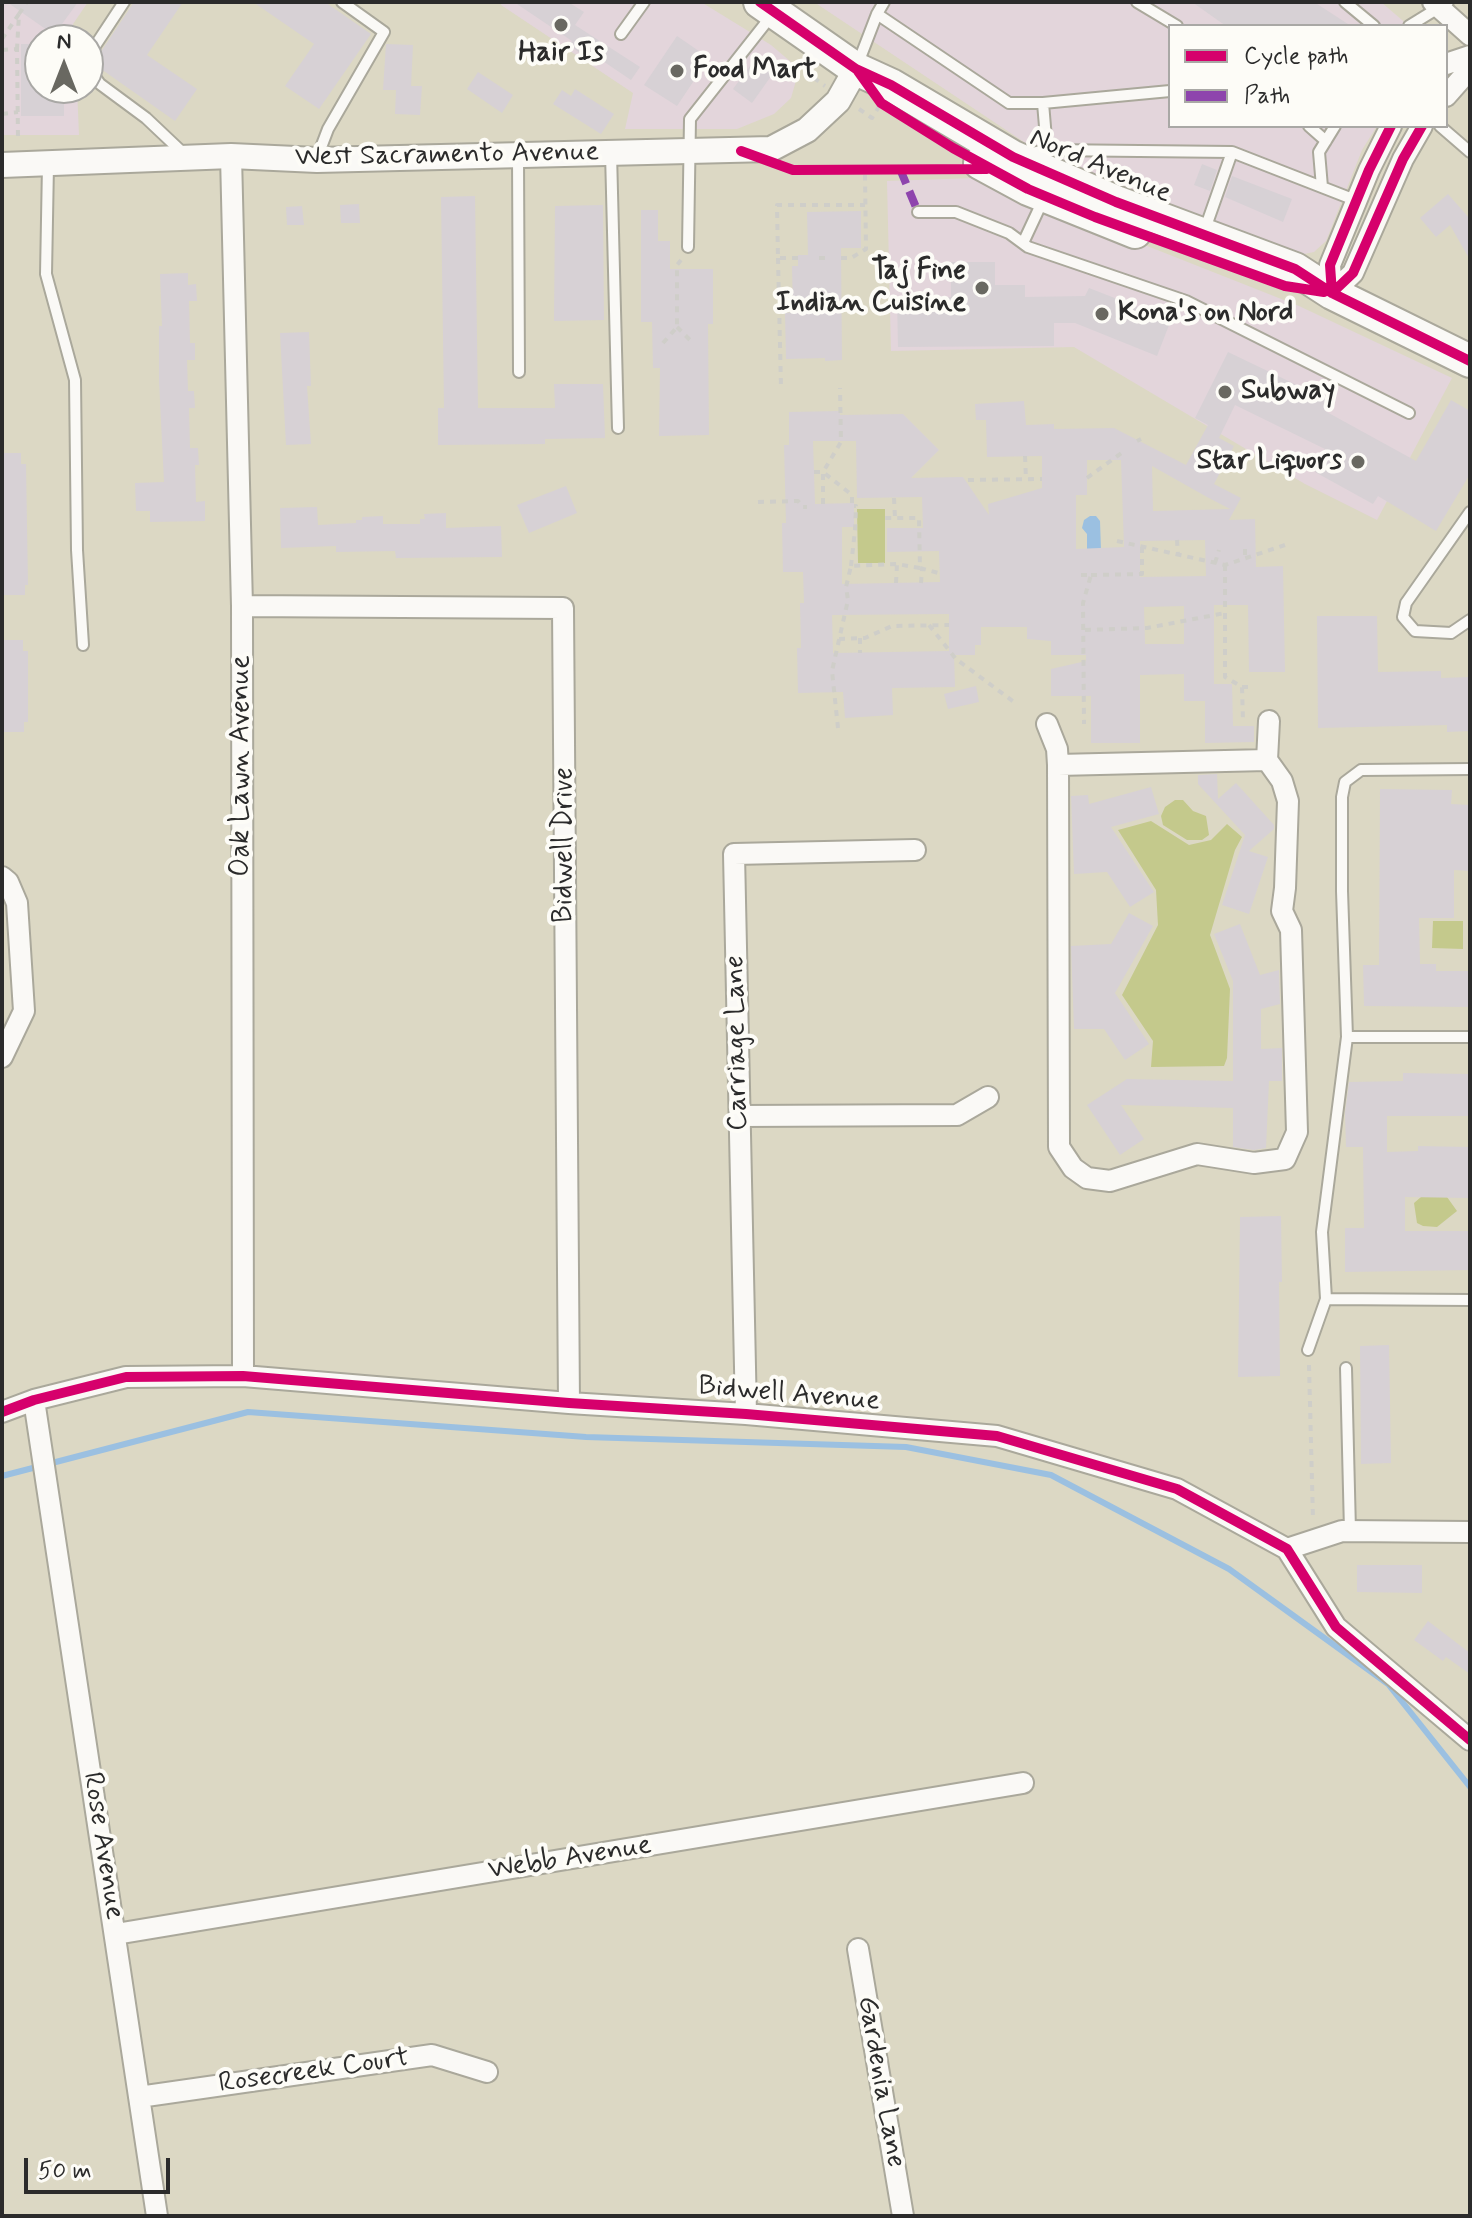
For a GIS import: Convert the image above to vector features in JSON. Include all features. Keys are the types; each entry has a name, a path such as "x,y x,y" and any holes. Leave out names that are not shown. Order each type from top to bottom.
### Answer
{"main road":[{"name":"Nord Avenue","path":"770,5 856,69 891,85 1013,157 1116,202 1295,269 1332,293 1462,353"},
{"name":"Nord Avenue","path":"856,69 881,103 953,148 1045,196 1285,286 1332,293"}],"street":[{"path":"1440,4 1470,35"},
{"path":"1448,63 1470,56"},
{"name":"West Sacramento Avenue","path":"2,165 231,156 317,160 771,149 807,130 838,101 856,69"},
{"path":"1448,94 1470,69"},
{"path":"1332,293 1330,265 1355,200 1390,128"},
{"path":"1332,293 1353,273 1403,159 1421,128"},
{"name":"Oak Lawn Avenue","path":"231,156 242,606 243,1376"},
{"name":"Bidwell Drive","path":"242,606 563,608 569,1403"},
{"path":"1047,724 1057,749 1058,765 1059,1147 1073,1168 1087,1178 1110,1181 1197,1154 1254,1163 1285,1159 1297,1132 1291,930 1282,911 1288,801 1282,781 1267,760 1269,721"},
{"path":"1058,765 1267,760"},
{"name":"Carriage Lane","path":"746,1414 734,854 915,850"},
{"path":"2,877 8,882 17,903 24,1011 2,1057"},
{"path":"740,1116 957,1115 988,1097"},
{"name":"Bidwell Avenue","path":"2,1412 34,1400 126,1377 243,1376 997,1436 1177,1489 1287,1549 1336,1627 1470,1740"},
{"name":"Rose Avenue","path":"34,1400 157,2216"},
{"path":"1287,1549 1342,1531 1470,1532"},
{"name":"Webb Avenue","path":"116,1934 1023,1783"},
{"name":"Gardenia Lane","path":"858,1949 903,2216"},
{"name":"Rosecreek Court","path":"139,2097 432,2055 487,2072"}],"lane":[{"path":"124,2 95,46 92,54 93,74 100,84 146,118 188,158"},
{"path":"317,160 328,129 384,32 342,2"},
{"path":"621,34 644,2"},
{"path":"856,69 884,2"},
{"path":"1137,2 1174,24"},
{"path":"1345,2 1372,24"},
{"path":"1412,24 1440,4"},
{"path":"688,247 690,119 770,5"},
{"path":"877,14 1009,103 1043,103 1168,91"},
{"path":"1043,103 1047,150"},
{"path":"1311,128 1326,141"},
{"path":"1322,187 1319,152 1334,128"},
{"path":"1442,128 1470,152"},
{"path":"1013,157 1047,150 1232,152 1355,200"},
{"path":"1203,235 1232,152"},
{"path":"611,153 618,428"},
{"path":"518,155 519,372"},
{"path":"48,165 46,274 75,380 77,550 83,645"},
{"path":"1023,243 1045,196"},
{"path":"918,212 956,212 1009,233 1023,243 1186,301 1409,413"},
{"path":"1470,512 1406,603 1403,617 1415,631 1451,633 1470,620"},
{"path":"1308,1350 1326,1299 1322,1232 1347,1037 1342,891 1342,797 1345,782 1361,770 1470,769"},
{"path":"1347,1037 1470,1037"},
{"path":"1326,1299 1470,1300"},
{"path":"1346,1368 1350,1531"}],"path":[{"path":"2,39 27,2"},
{"path":"18,140 19,14"},
{"path":"2,50 17,49"},
{"path":"2,114 18,112"},
{"path":"841,258 851,258 866,249 865,171"},
{"path":"781,388 777,205 865,205"},
{"path":"778,258 798,258"},
{"path":"663,343 677,327 677,265 680,260"},
{"path":"677,327 692,342"},
{"path":"823,504 823,472 841,442 840,388"},
{"path":"1087,478 1123,452"},
{"path":"1025,456 1026,480"},
{"path":"814,472 823,472 852,495 853,505 856,506 846,587 848,600 832,671 838,728"},
{"path":"968,480 1042,479"},
{"path":"894,498 895,518"},
{"path":"758,502 798,501 807,507"},
{"path":"885,518 919,518 921,583"},
{"path":"1177,540 1178,555"},
{"path":"1117,541 1225,565 1285,545"},
{"path":"1150,541 1150,548"},
{"path":"1081,575 1142,574 1142,546"},
{"path":"1245,549 1245,558"},
{"path":"1215,563 1219,550"},
{"path":"851,566 897,564 942,574"},
{"path":"896,583 897,564"},
{"path":"1225,565 1225,677 1242,687 1249,687 1249,684"},
{"path":"1084,724 1083,603 1091,575"},
{"path":"1085,630 1147,628 1225,613"},
{"path":"929,625 956,659 1014,702"},
{"path":"839,639 860,638 892,626 949,625"},
{"path":"860,638 860,653"},
{"path":"1242,687 1243,721"},
{"path":"1309,1372 1313,1522"}],"shaded area":[{"path":"2,2 88,2 73,24 24,24 24,104 78,104 79,135 2,135"},
{"path":"502,2 701,2 771,45 791,62 797,77 791,98 774,114 737,129 625,129 633,93 501,5"},
{"path":"814,2 1381,2 1407,24 1168,24 1168,128 1376,128 1362,150 1326,241 1314,252 1292,252 1074,171 1024,142"},
{"path":"975,178 1299,306 1452,378 1377,520 1305,484 1074,347 891,351 887,181"}],"green space":[{"path":"857,509 885,509 885,563 858,563"},
{"path":"1175,800 1183,800 1193,811 1206,816 1209,835 1202,840 1187,840 1163,825 1161,816 1165,807"},
{"path":"1151,821 1189,845 1211,840 1227,824 1242,837 1235,850 1210,935 1230,989 1224,1066 1151,1067 1153,1041 1122,995 1158,925 1156,890 1118,830"},
{"path":"1433,921 1463,921 1463,949 1432,948"},
{"path":"1421,1197 1447,1197 1457,1211 1437,1227 1423,1226 1417,1223 1414,1203"}],"water":[{"path":"1096,516 1100,521 1101,551 1087,552 1087,534 1082,528 1084,520"}],"building":[{"path":"7,2 78,2 62,24 38,24"},
{"path":"134,2 183,2 147,55 197,89 175,121 104,71 104,47"},
{"path":"253,2 325,2 371,34 319,109 285,86 314,44"},
{"path":"514,2 568,2 584,12 575,25 640,67 631,80 591,53 587,58 569,45 572,41"},
{"path":"1192,2 1314,2 1348,24 1223,24"},
{"name":"Food Mart","path":"677,36 709,58 677,106 644,85"},
{"path":"21,44 24,44 24,104 64,104 64,116 21,116"},
{"path":"386,44 413,45 411,86 422,86 420,115 395,114 396,90 383,90"},
{"path":"756,58 774,72 752,103 733,89"},
{"path":"478,72 513,95 502,113 467,89"},
{"path":"575,89 614,114 601,134 553,104 562,90 571,96"},
{"path":"1202,164 1217,170 1210,191 1194,185"},
{"path":"1232,176 1292,199 1283,222 1225,197"},
{"path":"1448,194 1470,219 1470,260 1450,225 1436,237 1420,218"},
{"path":"475,196 478,408 555,408 554,384 603,384 605,438 545,439 545,444 438,445 438,408 444,408 441,197"},
{"path":"359,204 360,223 341,223 340,205"},
{"path":"603,205 604,320 554,321 555,206"},
{"path":"302,206 304,225 287,225 286,207"},
{"path":"641,210 658,210 658,241 670,241 670,269 713,269 713,324 708,324 709,435 659,436 660,368 653,368 652,322 641,322"},
{"path":"861,211 861,248 841,248 842,360 786,359 785,313 793,312 792,266 798,266 798,255 808,255 807,212"},
{"path":"951,262 995,262 995,285 1025,285 1025,297 1085,296 1089,288 1171,320 1157,356 1075,323 1054,323 1054,346 898,347 897,298 951,297"},
{"path":"188,273 188,285 196,284 197,301 189,301 190,343 195,343 195,360 187,360 188,391 194,391 195,408 189,408 190,448 198,448 196,502 205,501 205,521 150,522 150,511 136,511 135,483 164,482 159,381 159,326 162,326 160,274"},
{"path":"309,332 311,386 307,386 311,444 286,445 280,333"},
{"path":"1228,352 1330,401 1325,411 1416,461 1451,400 1470,411 1470,474 1436,531 1378,496 1373,504 1315,472 1327,450 1235,405 1219,438 1234,446 1214,484 1241,498 1229,520 1255,519 1256,567 1283,566 1285,672 1249,672 1248,605 1214,605 1214,684 1232,684 1233,726 1254,726 1254,742 1205,743 1205,701 1184,701 1184,674 1140,675 1140,743 1091,743 1091,696 1051,696 1051,669 1086,661 1086,655 1051,655 1051,641 1027,639 1027,627 981,627 981,645 975,645 975,655 954,655 955,687 892,688 893,715 845,718 843,692 798,693 797,648 801,648 803,572 783,572 782,523 786,523 784,445 789,445 789,412 903,414 939,450 911,478 963,477 989,515 988,504 1042,488 1042,456 987,457 986,420 976,420 975,404 1024,401 1026,425 1054,424 1054,429 1114,428 1186,465 1208,425 1195,418","holes":["813,441 856,441 857,498 922,497 923,528 887,528 887,552 939,551 940,582 842,584 842,527 854,527 854,503 815,504","1087,460 1121,460 1124,547 1076,549 1076,495 1087,495","1152,466 1230,509 1153,511","1205,540 1206,576 1140,577 1140,541","1184,606 1184,644 1145,644 1144,607","949,614 949,651 833,653 832,615"]},
{"path":"2,453 21,453 21,464 26,464 28,585 25,585 25,595 2,595"},
{"path":"566,486 577,513 529,533 517,505"},
{"path":"317,507 318,525 356,523 362,517 383,516 383,524 420,524 420,519 425,519 424,514 446,513 446,528 501,526 502,557 396,558 395,551 336,552 336,546 281,548 280,508"},
{"path":"1317,616 1377,616 1378,672 1441,671 1441,678 1470,677 1470,731 1447,732 1447,725 1318,728"},
{"path":"2,640 23,640 23,651 28,651 28,722 24,722 24,732 2,732"},
{"path":"976,686 979,702 948,709 944,694"},
{"path":"1217,774 1218,799 1236,783 1274,825 1274,829 1249,851 1268,857 1249,914 1222,905 1245,835 1198,784 1198,775"},
{"path":"1151,787 1159,814 1111,827 1154,892 1130,907 1107,872 1074,874 1071,796 1088,795 1089,804"},
{"path":"1380,789 1452,790 1451,804 1470,805 1470,871 1454,870 1454,918 1419,918 1420,964 1436,964 1436,971 1470,971 1470,1007 1364,1006 1363,965 1379,965"},
{"path":"1129,913 1153,926 1115,993 1149,1044 1125,1060 1104,1029 1074,1029 1071,946 1111,944"},
{"path":"1240,924 1260,975 1279,970 1280,1004 1261,1009 1261,1049 1282,1048 1282,1081 1269,1081 1266,1148 1233,1147 1233,1108 1121,1105 1144,1139 1120,1155 1087,1105 1127,1079 1233,1081 1233,981 1214,934"},
{"path":"1403,1073 1470,1074 1470,1116 1387,1116 1387,1152 1418,1151 1418,1146 1470,1147 1470,1198 1405,1197 1405,1231 1470,1231 1470,1270 1345,1272 1345,1228 1364,1228 1363,1147 1346,1147 1345,1113 1349,1082 1403,1081"},
{"path":"1281,1216 1280,1376 1238,1377 1240,1217"},
{"path":"1389,1345 1391,1463 1361,1464 1360,1346"},
{"path":"1357,1565 1422,1565 1422,1593 1357,1592"},
{"path":"1428,1621 1470,1653 1470,1674 1446,1657 1443,1661 1414,1640"}],"waterway":[{"path":"2,1476 248,1412 586,1437 906,1447 1051,1475 1229,1569 1388,1684 1470,1787"}],"marked path":[{"path":"900,169 918,212"}],"cycle path":[{"path":"760,2 856,69 891,85 1013,157 1116,202 1295,269 1332,293 1470,361"},
{"path":"858,71 881,103 953,148 1028,189 1095,217 1285,286 1324,292"},
{"path":"1332,293 1330,265 1390,128"},
{"path":"1332,293 1353,273 1403,159 1421,128"},
{"path":"741,151 793,170 987,169"},
{"path":"2,1412 34,1400 126,1377 243,1376 997,1436 1177,1489 1287,1549 1336,1627 1470,1740"}],"place":[{"name":"Hair Is","path":"561,25"},
{"name":"Food Mart","path":"677,71"},
{"name":"Taj Fine Indian Cuisine","path":"982,288"},
{"name":"Kona's on Nord","path":"1102,314"},
{"name":"Subway","path":"1225,392"},
{"name":"Star Liquors","path":"1358,462"}]}
